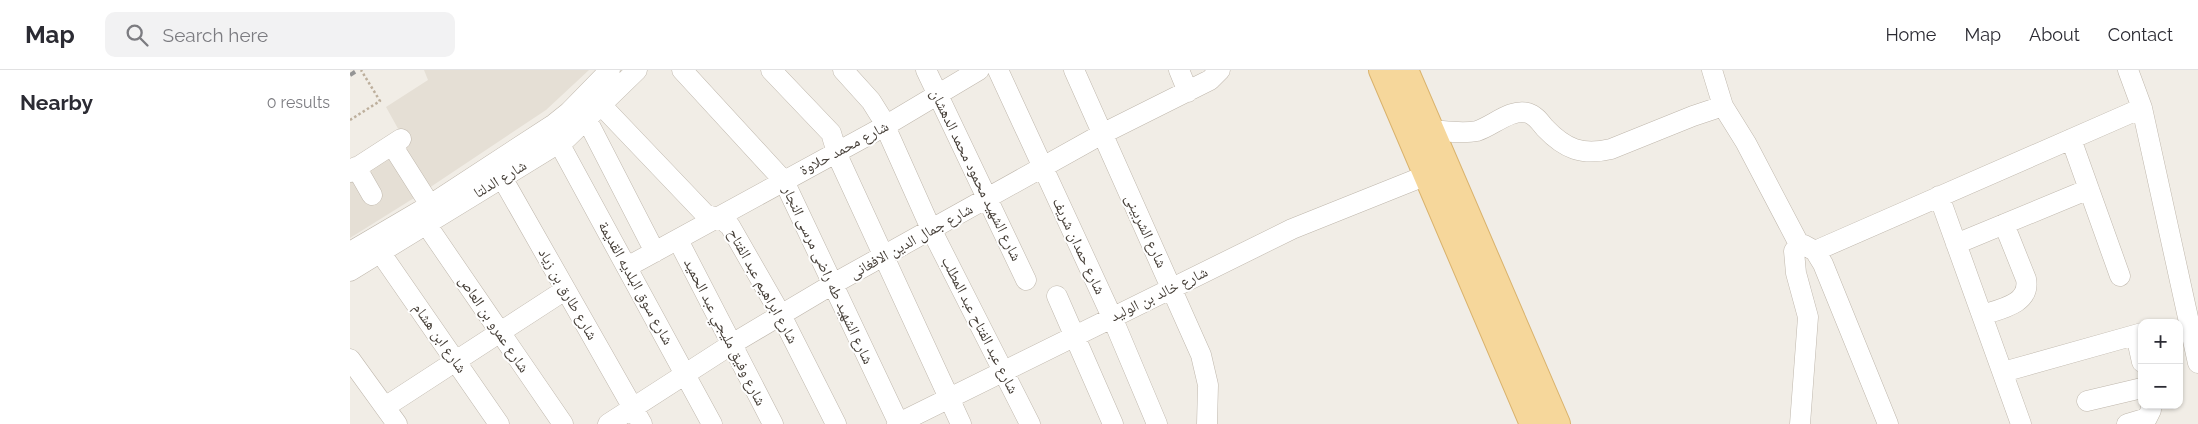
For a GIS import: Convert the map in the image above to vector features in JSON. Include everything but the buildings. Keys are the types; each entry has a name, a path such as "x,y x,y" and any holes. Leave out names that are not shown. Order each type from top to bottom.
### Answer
{"main road":[{"path":"1382,70 1410,109 1431,130 1557,424"},
{"path":"1405,70 1410,109 1427,175 1533,424"}],"street":[{"name":"شارع الدلتا","path":"499,171 561,118 610,70"},
{"name":"شارع الدلتا","path":"350,252 428,214 499,171 559,143 575,133 637,70"},
{"name":"شارع الشهيد طه راضى مرسى النجار","path":"682,70 784,181 898,424"},
{"path":"771,70 831,132 837,151 883,256 961,424"},
{"name":"شارع عبد الفتاح عبد المطلب","path":"843,70 871,101 885,126 931,229 1030,424"},
{"name":"شارع الشهيد محمود محمد الدهشان","path":"926,70 1026,280"},
{"name":"شارع محمد حلاوة","path":"627,267 885,126 979,70"},
{"name":"شارع حمدان شريف","path":"998,70 1112,317 1157,424"},
{"name":"شارع الشربينى","path":"1074,70 1172,288 1206,370 1209,401 1207,424"},
{"path":"1179,70 1188,92"},
{"name":"شارع جمال الدين الافغانى","path":"608,424 638,416 685,374 833,284 1102,134 1210,80 1220,70"},
{"path":"1712,70 1719,107 1746,144 1807,247 1823,264 1888,424"},
{"path":"2128,70 2142,108 2183,319"},
{"name":"شارع ابراهيم عبد الفتاح","path":"602,106 705,214 724,220 730,226 782,315 836,424"},
{"path":"1431,130 1471,132 1485,128 1513,114 1523,112 1533,116 1557,140 1567,146 1589,152 1600,152 1719,107"},
{"path":"1800,424 1808,317 1796,273 1794,251 1939,196 2142,108"},
{"path":"587,120 655,252"},
{"path":"2071,139 2120,276"},
{"name":"شارع عمرو بن العاص","path":"353,169 397,142 428,214 500,332 563,424"},
{"name":"شارع سوق البلديه القديمة","path":"559,143 712,424"},
{"path":"353,169 372,195"},
{"name":"شارع طارق بن زياد","path":"499,171 638,416"},
{"name":"شارع خالد بن الوليد","path":"898,424 1292,229 1427,175"},
{"path":"1956,244 2089,189"},
{"path":"1939,196 2022,424"},
{"name":"شارع الدلتا","path":"350,271 380,252 428,214"},
{"path":"1982,315 2019,301 2026,289 2026,279 2004,224"},
{"name":"شارع وفيق مليجي عبد الحميد","path":"678,240 773,424"},
{"name":"شارع ابن هشام","path":"380,252 499,424"},
{"path":"385,407 565,290"},
{"path":"1056,296 1113,424"},
{"path":"2183,321 2198,363"},
{"path":"2002,372 2138,334"},
{"path":"350,359 398,424"},
{"path":"2087,401 2138,389"},
{"path":"2128,424 2147,418 2151,409"}],"path":[{"path":"350,120 380,101 361,70"}],"shaded area":[{"path":"424,70 589,70 546,110 414,198 350,238 350,178 406,143 386,107 428,80"}],"railway":[{"path":"350,75 358,70"}]}
